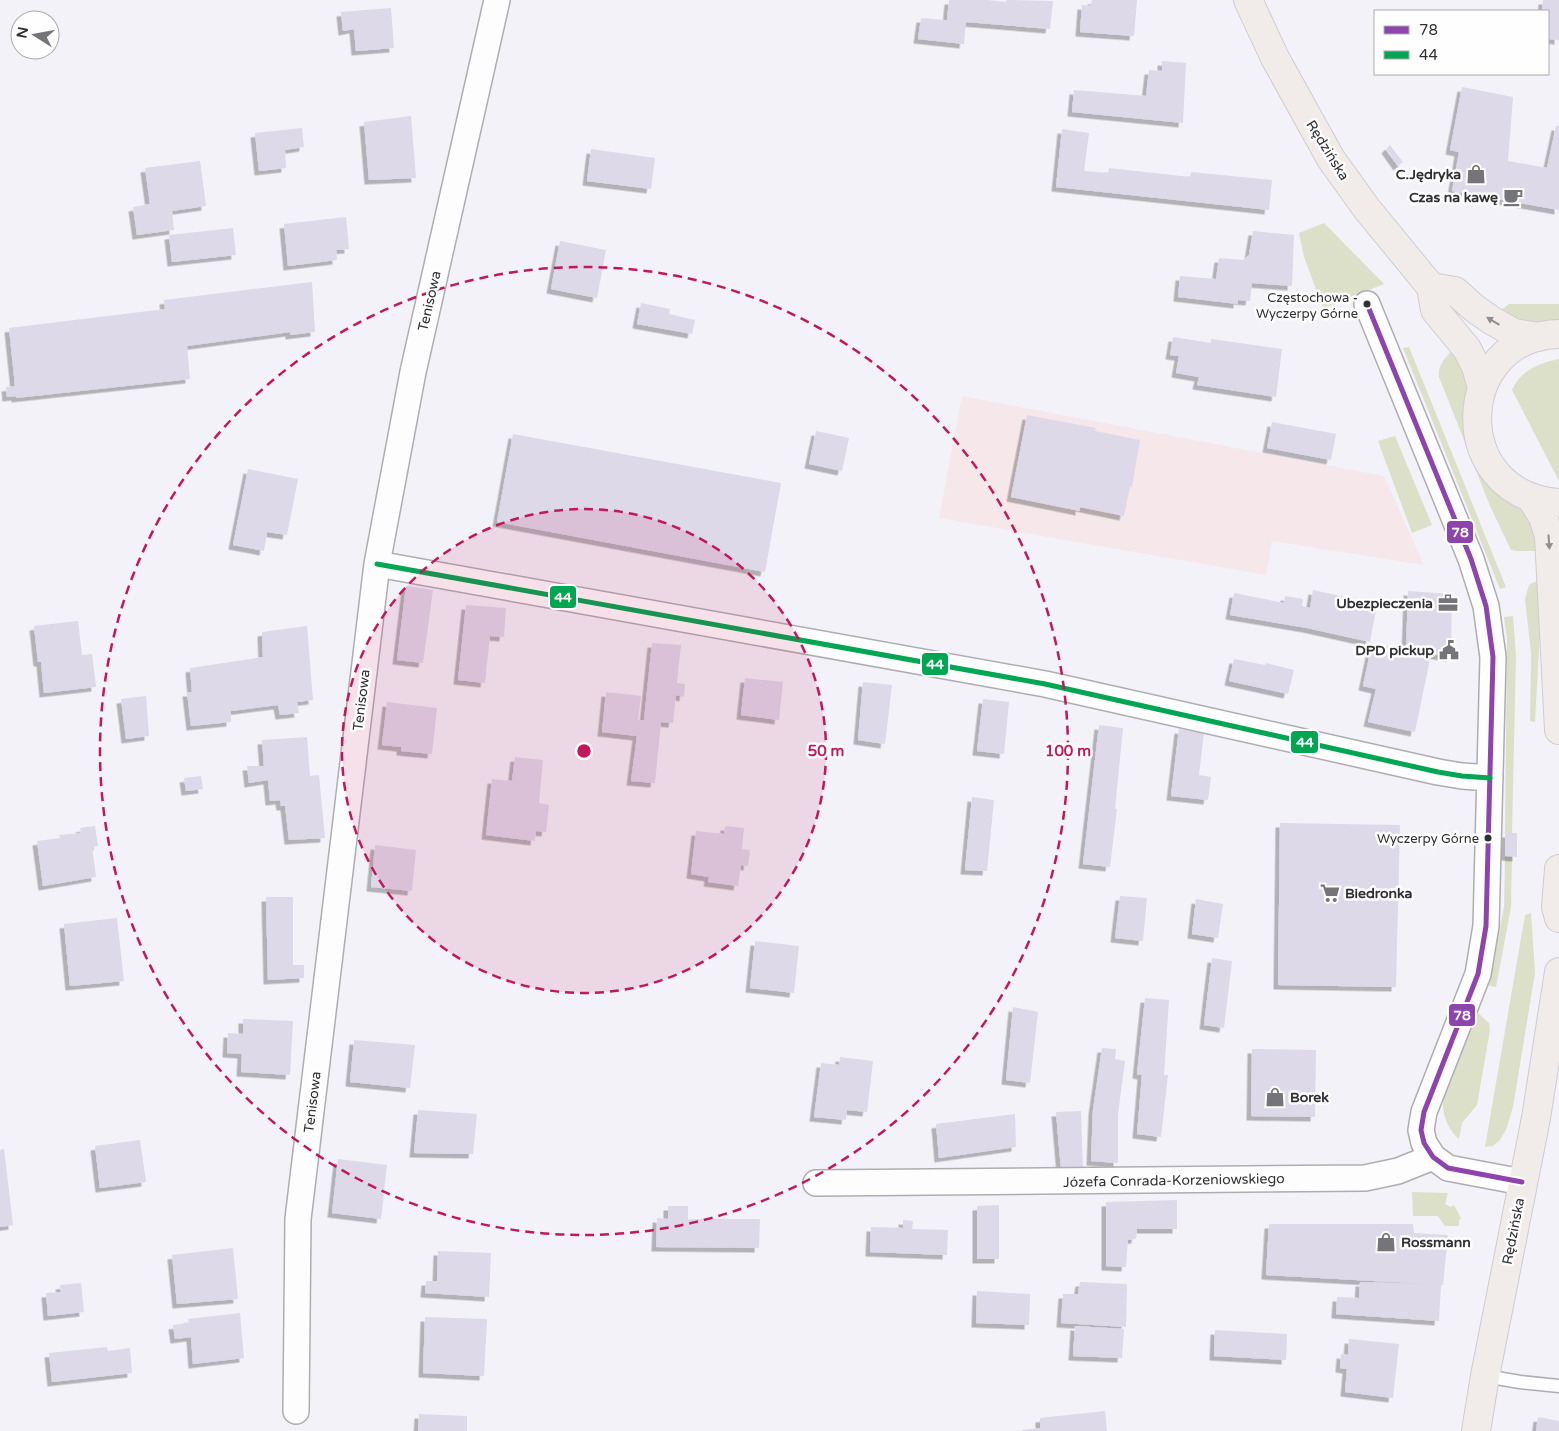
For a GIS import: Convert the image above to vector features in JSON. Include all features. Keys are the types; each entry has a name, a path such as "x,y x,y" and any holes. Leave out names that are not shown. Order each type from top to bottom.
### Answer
{"main road":[{"name":"Rędzińska","path":"1248,0 1275,58 1332,158 1367,209 1431,287 1435,310 1467,349 1476,367 1482,388"},
{"path":"1431,287 1455,291 1491,320 1514,332 1549,335"},
{"path":"1549,335 1524,342 1498,361 1482,388 1477,407 1476,426 1480,445 1488,462 1500,477 1514,489 1532,498 1559,503"},
{"path":"1532,498 1543,517 1549,536 1559,730"},
{"path":"1559,869 1556,908 1559,918"},
{"name":"Rędzińska","path":"1476,1431 1522,1182 1536,1118 1559,972"}],"street":[{"name":"Tenisowa","path":"296,1410 298,1218 377,564 413,372 497,0"},
{"path":"1367,304 1471,559 1483,594 1494,657 1486,926 1478,974 1424,1112 1421,1130 1424,1143 1434,1157 1448,1168 1522,1182"},
{"path":"377,564 1045,684 1438,772 1490,778"},
{"name":"Józefa Conrada-Korzeniowskiego","path":"816,1183 1365,1178 1398,1171 1434,1157"}],"lane":[{"path":"1485,1376 1559,1386"}],"shaded area":[{"path":"962,396 1384,476 1424,565 1272,541 1266,575 939,518"}],"green space":[{"path":"1324,223 1384,284 1323,308 1304,257 1299,233"},
{"path":"1509,304 1559,304 1559,322 1529,321 1500,311"},
{"path":"1409,347 1506,587 1500,589 1403,348"},
{"path":"1456,347 1507,498 1526,516 1535,534 1539,551 1511,550 1490,506 1439,377 1441,364"},
{"path":"1559,359 1559,481 1512,390 1515,383 1531,369"},
{"path":"1395,436 1432,525 1412,533 1378,441"},
{"path":"1539,582 1541,612 1535,722 1530,721 1531,653 1525,599 1529,585"},
{"path":"1513,616 1516,656 1512,833 1505,833 1507,639 1504,617"},
{"path":"1505,856 1512,856 1511,907 1496,987 1489,986 1504,907"},
{"path":"1531,913 1535,973 1513,1107 1506,1130 1500,1140 1493,1146 1485,1147 1525,915"},
{"path":"1478,1013 1489,1023 1490,1030 1477,1105 1462,1123 1459,1139 1452,1132 1445,1119 1443,1109 1444,1094 1452,1071"},
{"path":"1412,1192 1448,1193 1445,1204 1451,1207 1454,1205 1461,1218 1459,1226 1445,1226 1438,1216 1413,1216"}],"building":[{"path":"949,0 1053,1 1050,29 966,22 964,44 918,39 921,18 957,21 947,20"},
{"path":"1092,0 1137,0 1134,36 1080,32 1082,5 1091,6"},
{"path":"1543,0 1559,0 1559,40 1549,39 1549,10 1542,10"},
{"path":"391,8 394,48 356,51 354,29 343,31 341,12"},
{"path":"1162,61 1186,63 1183,123 1072,112 1074,90 1146,96 1149,70 1162,71"},
{"path":"1462,87 1513,97 1508,161 1547,168 1556,126 1559,126 1559,210 1452,191 1459,152 1450,150"},
{"path":"411,116 416,178 369,180 364,122"},
{"path":"302,128 304,147 285,150 286,168 259,171 255,133"},
{"path":"1062,129 1089,133 1084,171 1108,173 1109,168 1190,177 1191,172 1272,180 1269,210 1056,187"},
{"path":"1390,145 1403,162 1398,166 1386,149"},
{"path":"591,149 655,158 651,189 587,181"},
{"path":"200,161 206,206 172,211 174,230 137,235 133,207 150,204 145,168"},
{"path":"346,217 349,249 336,250 337,260 288,266 284,224"},
{"path":"233,228 236,255 172,262 169,235"},
{"path":"1253,231 1294,235 1292,286 1252,283 1250,301 1238,300 1238,304 1178,297 1180,276 1216,279 1219,258 1243,260 1249,255"},
{"path":"560,241 606,250 597,298 551,289"},
{"path":"312,282 315,332 290,335 290,332 187,346 190,379 16,398 16,396 7,397 6,387 15,386 9,328 165,309 164,300"},
{"path":"641,303 670,309 669,314 695,320 692,334 637,324"},
{"path":"1173,337 1211,343 1211,339 1282,349 1276,397 1197,385 1199,377 1176,373 1179,356 1170,355"},
{"path":"1027,415 1096,428 1095,431 1140,440 1132,487 1130,487 1124,516 1080,507 1080,511 1011,497"},
{"path":"1272,422 1336,434 1331,460 1267,448"},
{"path":"816,431 849,438 842,471 809,464"},
{"path":"513,434 781,483 765,572 497,522"},
{"path":"248,469 298,479 287,535 267,532 264,551 233,545"},
{"path":"406,586 433,590 423,663 397,660"},
{"path":"1313,590 1355,599 1354,606 1376,610 1370,642 1307,628 1230,615 1234,593 1284,603 1285,596 1303,599 1302,606 1310,608"},
{"path":"1408,591 1452,594 1451,657 1431,654 1415,732 1368,722 1376,689 1363,686 1372,643 1406,650"},
{"path":"466,605 506,608 504,637 490,636 485,683 458,680"},
{"path":"78,621 82,655 92,654 96,687 44,693 41,662 38,662 34,626"},
{"path":"307,626 313,700 297,702 299,713 280,715 278,705 231,711 231,722 191,726 187,692 192,692 190,668 263,657 262,632"},
{"path":"652,643 681,645 677,683 685,684 684,697 676,695 673,723 661,722 655,783 631,781 637,736 602,732 606,692 641,696 638,720 644,720"},
{"path":"1234,659 1265,665 1266,663 1294,670 1288,694 1229,681"},
{"path":"745,678 783,682 779,720 741,715"},
{"path":"863,682 892,685 885,744 858,740"},
{"path":"146,696 149,736 126,739 121,699"},
{"path":"983,699 1009,702 1004,754 977,751"},
{"path":"387,702 437,708 432,754 401,751 401,747 382,745"},
{"path":"1099,725 1123,728 1115,809 1117,809 1110,867 1083,864"},
{"path":"1179,729 1204,733 1199,775 1211,777 1208,800 1171,796"},
{"path":"307,737 310,776 319,775 325,838 289,840 285,806 281,806 280,800 270,801 268,780 249,783 247,766 264,766 262,740"},
{"path":"515,757 543,760 539,803 549,805 546,832 536,831 535,841 486,835 492,779 512,781"},
{"path":"201,776 203,789 186,791 184,778"},
{"path":"972,797 994,800 987,871 965,870"},
{"path":"1280,823 1400,825 1396,987 1278,985"},
{"path":"95,826 98,846 92,847 96,877 43,886 37,841 60,838 59,835 81,833 80,828"},
{"path":"725,826 744,828 742,849 750,850 748,866 741,865 738,886 708,882 709,877 691,874 696,831 724,834"},
{"path":"1505,833 1517,833 1517,857 1505,856"},
{"path":"375,845 416,850 412,891 371,887"},
{"path":"1120,896 1147,898 1143,941 1115,938"},
{"path":"266,897 293,897 293,965 304,965 304,978 268,980"},
{"path":"1196,899 1223,904 1218,938 1192,934"},
{"path":"117,918 124,981 70,986 64,924"},
{"path":"755,941 799,946 794,993 750,988"},
{"path":"1212,958 1232,961 1224,1028 1204,1025"},
{"path":"1145,998 1169,1000 1164,1075 1168,1075 1161,1137 1137,1134 1142,1075 1137,1074"},
{"path":"1013,1007 1038,1012 1030,1083 1006,1080"},
{"path":"243,1019 293,1021 290,1075 241,1072 242,1054 227,1053 228,1033 243,1034"},
{"path":"354,1040 415,1045 410,1088 350,1082"},
{"path":"1102,1048 1116,1049 1115,1059 1125,1061 1118,1114 1118,1163 1091,1161 1093,1110"},
{"path":"1252,1049 1316,1050 1315,1117 1251,1116"},
{"path":"840,1057 873,1061 867,1112 847,1110 846,1120 814,1117 821,1063 839,1065"},
{"path":"418,1110 477,1114 473,1154 414,1153"},
{"path":"1081,1111 1083,1169 1061,1170 1056,1112"},
{"path":"1015,1114 1016,1147 939,1158 936,1124"},
{"path":"140,1140 146,1182 100,1188 95,1146"},
{"path":"4,1149 13,1225 0,1227 0,1150"},
{"path":"338,1159 387,1165 381,1219 332,1213"},
{"path":"1177,1200 1177,1229 1137,1229 1136,1239 1128,1240 1126,1267 1106,1266 1106,1202"},
{"path":"999,1205 999,1259 977,1259 977,1206"},
{"path":"668,1206 688,1206 688,1219 760,1219 759,1248 656,1247 657,1218 668,1219"},
{"path":"903,1220 913,1221 912,1229 948,1230 947,1255 870,1252 871,1227 903,1228"},
{"path":"1269,1224 1413,1224 1414,1233 1448,1235 1443,1285 1441,1285 1439,1321 1336,1314 1337,1297 1359,1298 1360,1282 1428,1284 1266,1275"},
{"path":"233,1248 238,1299 177,1304 172,1255"},
{"path":"438,1251 491,1253 489,1297 425,1293 426,1281 437,1281"},
{"path":"1080,1282 1127,1284 1126,1327 1061,1323 1063,1294 1078,1294"},
{"path":"81,1283 84,1312 48,1316 46,1293 61,1292 60,1285"},
{"path":"977,1291 1030,1294 1029,1325 976,1323"},
{"path":"240,1313 244,1358 193,1364 191,1337 175,1339 173,1325 189,1323 188,1319"},
{"path":"425,1317 487,1319 484,1376 423,1373"},
{"path":"1075,1326 1124,1329 1122,1358 1073,1356"},
{"path":"1215,1330 1287,1334 1286,1360 1214,1356"},
{"path":"1349,1339 1399,1344 1393,1398 1345,1392 1347,1369 1340,1368 1341,1354 1348,1355"},
{"path":"107,1347 108,1351 130,1348 132,1373 52,1382 49,1353"},
{"path":"1105,1411 1107,1431 1022,1431 1040,1428 1040,1418"},
{"path":"419,1414 467,1416 467,1431 418,1431"},
{"path":"1538,1417 1559,1421 1559,1431 1536,1431"}],"transit line":[{"name":"78","path":"1367,304 1471,559 1486,606 1493,657 1486,926 1478,974 1424,1112 1421,1130 1424,1143 1433,1157 1448,1168 1522,1182"},
{"name":"44","path":"377,564 1045,684 1438,772 1490,778"}],"place":[{"name":"C.Jędryka","path":"1476,174"},
{"name":"Czas na kawę","path":"1513,197"},
{"name":"Częstochowa - Wyczerpy Górne","path":"1367,304"},
{"name":"Ubezpieczenia","path":"1448,603"},
{"name":"DPD pickup","path":"1449,650"},
{"name":"Wyczerpy Górne","path":"1488,838"},
{"name":"Biedronka","path":"1330,893"},
{"name":"Borek","path":"1275,1097"},
{"name":"Rossmann","path":"1386,1242"}]}
